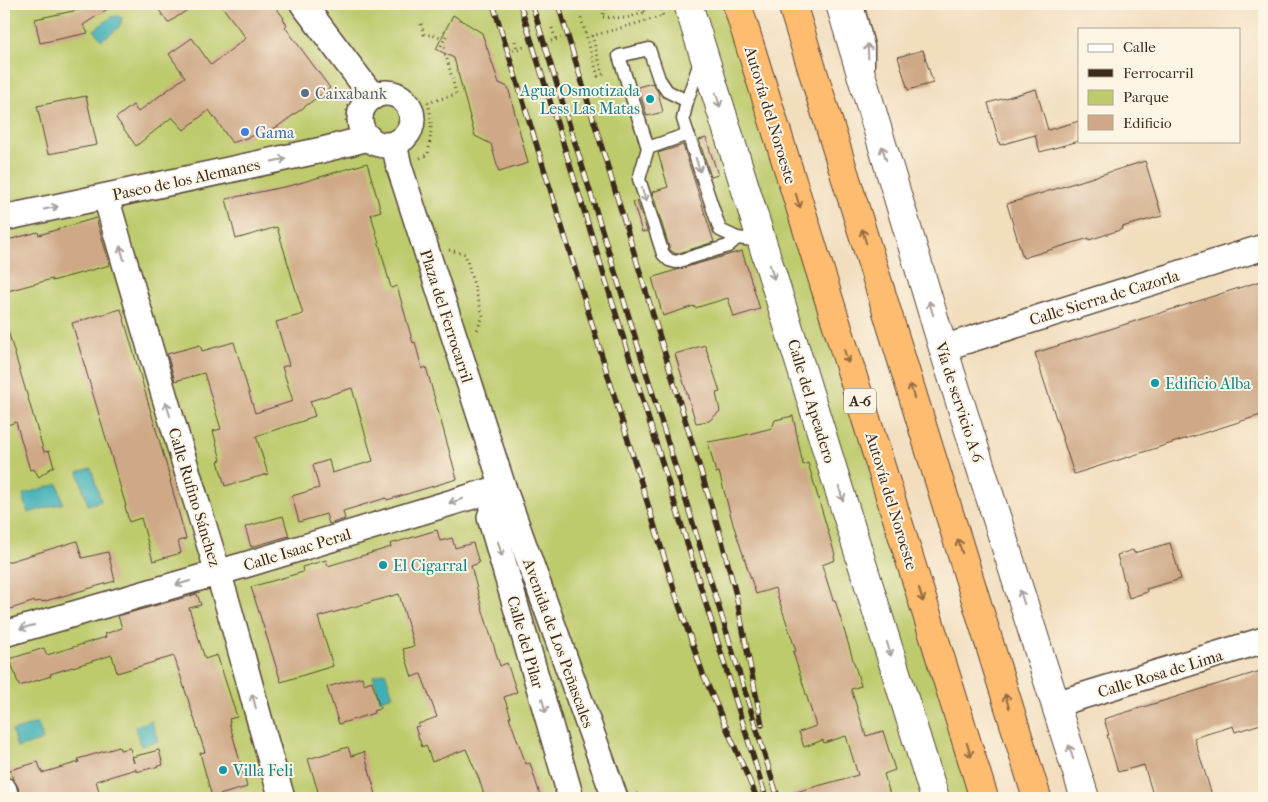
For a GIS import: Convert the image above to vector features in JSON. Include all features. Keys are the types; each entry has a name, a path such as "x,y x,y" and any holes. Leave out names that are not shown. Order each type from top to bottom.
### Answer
{"highway":[{"name":"Autovía del Noroeste","path":"737,4 984,798"},
{"path":"792,4 1037,798"}],"street":[{"path":"303,4 373,97"},
{"name":"Calle del Apeadero","path":"688,4 703,52 749,240 935,798"},
{"name":"Vía de servicio A-6","path":"840,4 943,348 1085,798"},
{"path":"382,94 392,94 407,104 411,113 412,123 409,132 394,144 387,145 374,142 361,127 361,113 373,97 382,94"},
{"name":"Paseo de los Alemanes","path":"4,218 322,150 369,138"},
{"name":"Plaza del Ferrocarril","path":"394,144 399,166 503,487"},
{"name":"Calle Rufino Sánchez","path":"106,196 227,603 282,798"},
{"name":"Calle Sierra de Cazorla","path":"943,348 1264,247"},
{"name":"Calle Isaac Peral","path":"4,634 218,573 503,487"},
{"name":"Calle del Pilar","path":"503,487 490,517 571,798"},
{"name":"Avenida de Los Peñascales","path":"503,487 615,798"},
{"name":"Calle Rosa de Lima","path":"1056,704 1264,640"},
{"path":"4,790 6,798"}],"lane":[{"path":"857,4 868,46 868,100"},
{"path":"686,101 667,91 659,79 649,49 619,56 648,148 639,180 663,254 669,260 676,262 749,240"},
{"path":"703,52 686,101 683,119 720,230 749,240"},
{"path":"648,148 688,134"}],"path":[{"path":"606,4 602,17 626,18 646,12 628,4"},
{"path":"581,18 598,76 603,74 592,36 663,16 659,4"},
{"path":"421,24 424,34 444,36 442,46 447,48"},
{"path":"552,28 556,40"},
{"path":"551,41 561,38"},
{"path":"515,41 515,49 524,46"},
{"path":"416,160 428,154 432,116 428,103 456,94 448,62 444,54"}],"green space":[{"path":"4,4 728,4 999,798 4,798"}],"water":[{"path":"113,16 122,18 120,25 115,31 101,40 94,30"},
{"path":"91,468 101,501 88,505 78,472"},
{"path":"58,484 63,503 28,513 23,494"},
{"path":"385,672 393,696 380,700 373,676"},
{"path":"152,721 158,741 141,746 135,726"},
{"path":"38,723 43,740 17,748 12,731"}],"building":[{"path":"115,4 83,25 88,33 40,43 35,19"},
{"path":"155,4 196,4 168,23"},
{"path":"220,4 273,4 284,18 287,25 285,27 330,88 277,127 232,143 209,110 184,130 172,117 136,146 116,118 133,105 138,112 185,77 169,54 192,38 211,65 246,38"},
{"path":"453,15 482,33 499,83 508,87 528,163 499,172 491,144 475,136 454,58 436,49"},
{"path":"923,50 933,83 908,90 898,57"},
{"name":"Agua Osmotizada Less Las Matas","path":"652,83 658,92 663,112 647,116 638,87"},
{"path":"1036,89 1048,130 1078,121 1078,141 1040,152 1035,135 1000,145 988,103"},
{"path":"86,96 97,145 48,154 37,106"},
{"path":"706,138 718,175 711,177 699,140"},
{"path":"683,145 714,242 676,254 670,250 652,192 668,187 658,153"},
{"path":"1145,161 1162,216 1122,227 1123,229 1089,240 1089,238 1023,258 1007,204"},
{"path":"367,163 381,211 371,214 391,288 397,286 422,369 426,367 457,479 343,511 345,519 329,524 326,514 299,522 292,496 319,488 313,465 329,460 332,473 373,461 352,388 310,401 315,416 256,436 268,474 225,486 218,461 221,460 213,431 221,429 204,373 175,381 167,354 200,345 202,351 234,342 255,413 293,401 282,367 289,365 276,322 303,314 277,227 236,239 226,199 293,185"},
{"path":"637,201 647,231 642,232 633,202"},
{"path":"96,218 110,265 4,292 4,241 38,232 39,235"},
{"path":"742,251 760,309 734,317 728,298 663,316 652,278"},
{"name":"Edificio Alba","path":"1264,280 1264,414 1074,474 1035,353"},
{"path":"121,309 186,539 178,541 181,553 153,561 141,518 129,522 126,506 72,323"},
{"path":"8,331 44,452 49,451 54,466 39,477 34,469 30,470 16,422 4,426 4,332"},
{"path":"705,345 720,392 716,393 720,411 709,421 696,423 675,354"},
{"path":"793,416 803,465 808,463 835,555 835,560 822,565 833,600 835,600 861,686 851,689 866,736 883,731 895,770 884,774 891,798 792,798 792,793 858,775 846,736 824,743 823,740 804,747 799,732 816,726 793,652 796,651 775,588 756,594 733,524 719,472 716,473 708,442 772,428 775,420"},
{"path":"283,516 289,536 251,547 245,527"},
{"path":"437,530 440,541 452,538 455,548 473,543 479,563 471,566 482,608 500,666 507,663 517,692 504,697 511,717 509,717 526,764 530,763 541,798 485,798 466,749 432,762 426,745 422,747 415,727 437,717 421,674 412,677 403,649 414,646 399,594 318,617 333,666 281,682 251,587 303,572 302,567 326,560 328,566 391,547 390,544"},
{"path":"77,541 82,558 108,552 115,581 42,602 35,601 4,611 4,563"},
{"path":"1170,543 1181,579 1146,589 1147,592 1129,598 1117,555 1133,550 1134,553"},
{"path":"197,594 201,605 189,608 205,659 217,655 221,667 237,717 229,719 229,722 247,787 212,797 200,753 205,752 174,656 117,673 112,655 50,674 51,676 19,686 10,659 44,648 47,655 106,637 105,634 122,628 118,616"},
{"path":"1264,670 1264,723 1235,732 1233,726 1194,738 1213,798 1154,798 1144,765 1118,772 1104,719"},
{"path":"362,677 364,684 372,681 380,709 373,711 374,713 339,724 327,687"},
{"path":"119,747 120,750 130,748 132,757 159,750 163,765 136,772 136,769 96,781 101,798 20,798 18,787 10,770 38,762 42,773 79,762 78,759"},
{"path":"348,747 351,756 364,752 377,798 320,798 308,759"}],"railway":[{"path":"493,4 679,605 703,674 757,798"},
{"path":"520,4 766,798"},
{"path":"532,4 778,798"},
{"path":"558,4 721,537 736,595 762,725"}],"place":[{"name":"Caixabank","path":"305,93"},
{"name":"Agua Osmotizada Less Las Matas","path":"650,99"},
{"name":"Gama","path":"245,132"},
{"name":"Edificio Alba","path":"1155,383"},
{"name":"El Cigarral","path":"383,565"},
{"name":"Villa Feli","path":"223,770"}]}
